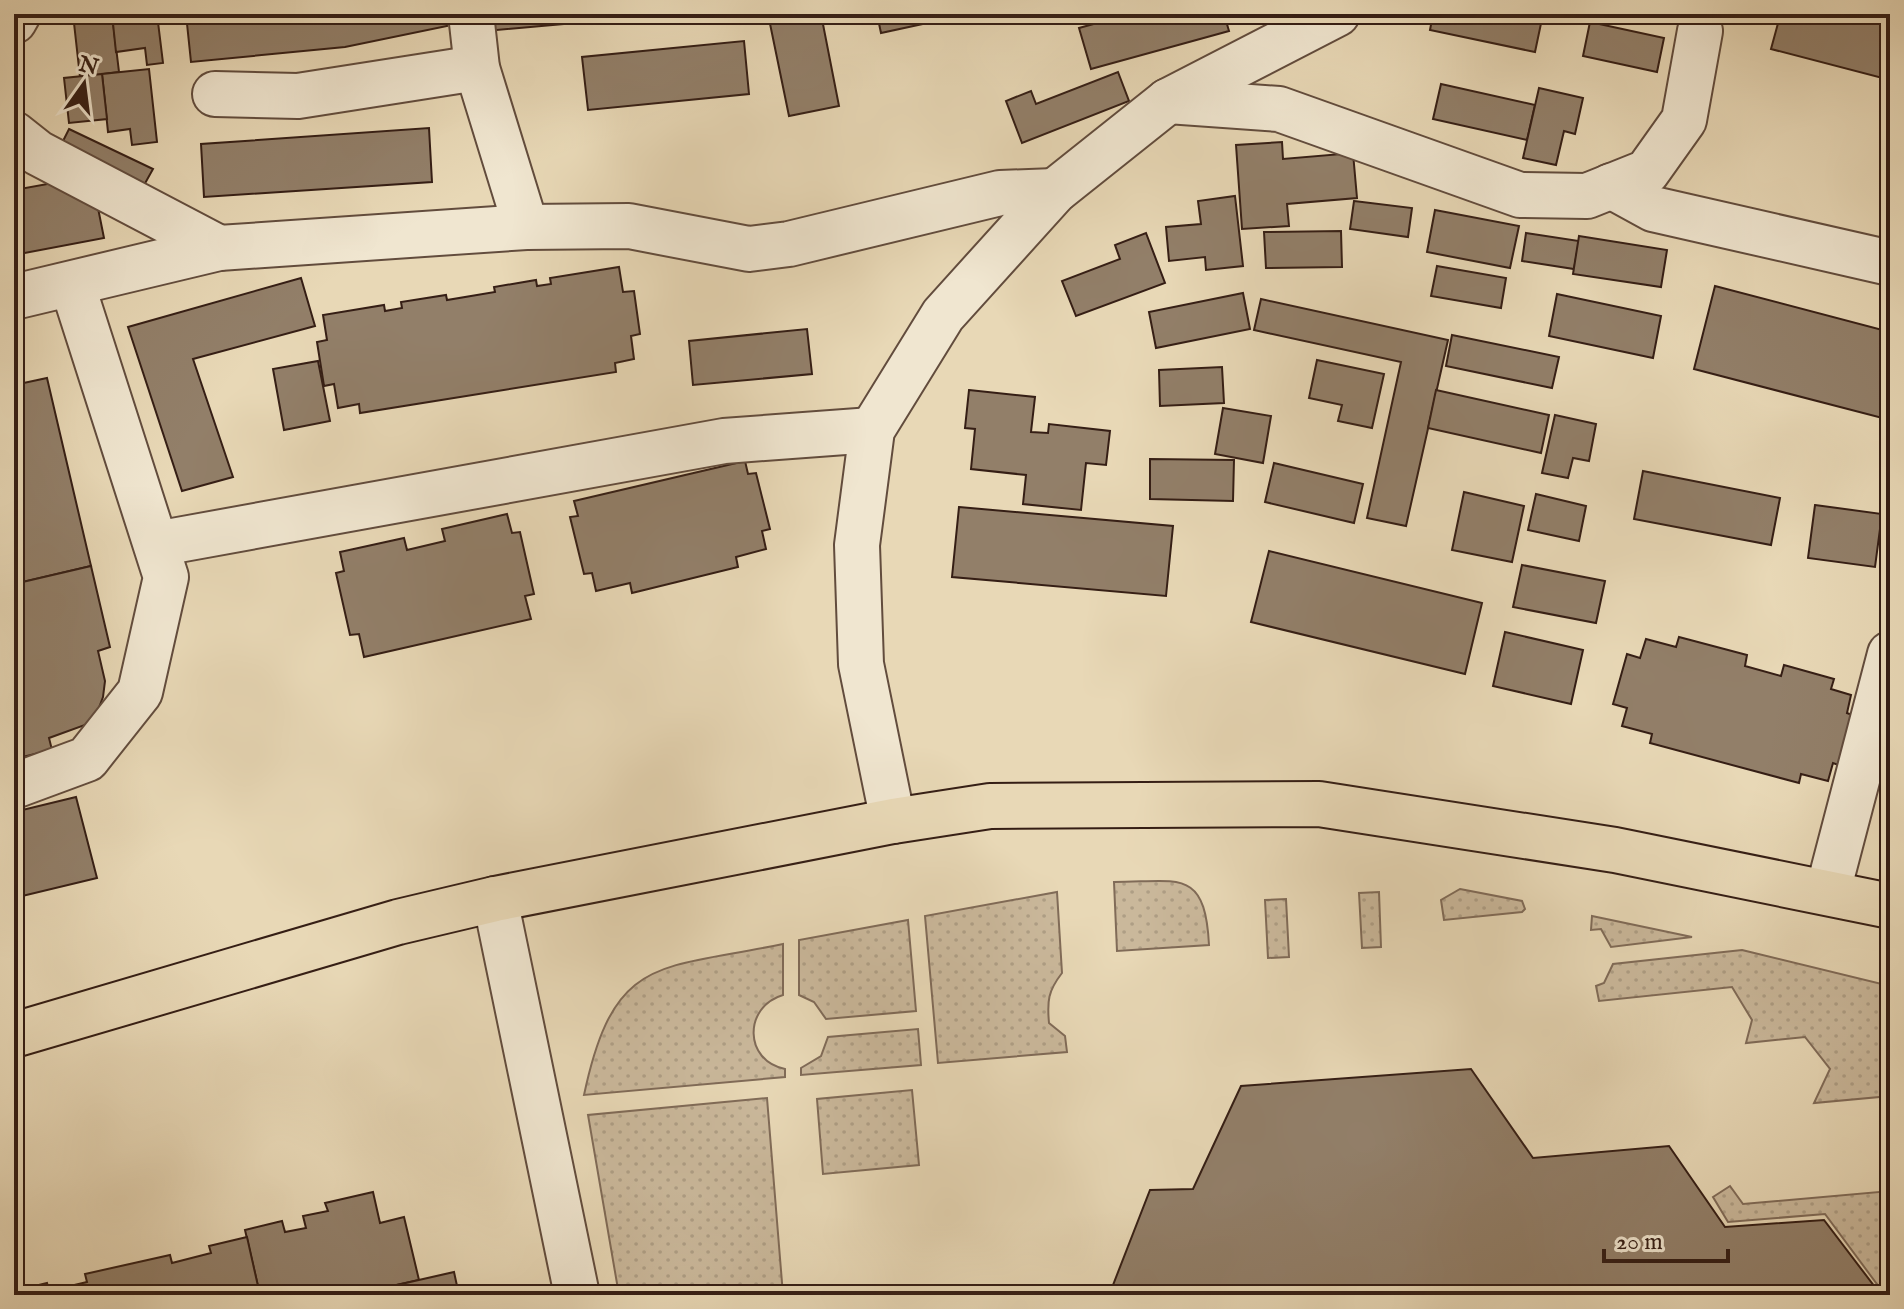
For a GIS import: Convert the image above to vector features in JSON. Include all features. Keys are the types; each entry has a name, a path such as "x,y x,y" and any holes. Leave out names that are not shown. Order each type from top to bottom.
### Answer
{"main road":[{"path":"14,1035 398,922 495,899 893,821 990,806 1319,804 1484,827 1828,891 1890,906"}],"street":[{"path":"14,21 18,14"},
{"path":"471,14 477,68 526,227"},
{"path":"893,821 861,664 857,545 872,430 943,315 1055,191 1168,101 1337,14"},
{"path":"1168,101 1279,109 1520,195 1587,196 1647,172 1684,120 1700,31"},
{"path":"215,94 298,96 477,68"},
{"path":"14,134 38,153 219,248"},
{"path":"1611,186 1653,209 1890,263"},
{"path":"14,297 219,248 526,227 629,226 749,249 789,244 1000,193 1055,191"},
{"path":"14,786 87,759 140,692 166,577 72,284"},
{"path":"156,544 724,441 872,430"},
{"path":"1828,891 1890,654"},
{"path":"495,899 577,1295"}],"shaded area":[{"path":"1171,881 1184,884 1194,891 1201,902 1209,945 1117,951 1114,882"},
{"path":"1460,889 1522,901 1525,909 1522,912 1444,920 1441,900"},
{"path":"1057,892 1062,973 1051,991 1048,1015 1049,1023 1065,1036 1067,1052 938,1063 925,916"},
{"path":"1379,892 1381,947 1362,948 1359,893"},
{"path":"1286,899 1289,957 1268,958 1265,900"},
{"path":"1592,916 1692,937 1611,947 1601,929 1591,930"},
{"path":"908,920 916,1011 826,1019 814,1002 799,995 799,940"},
{"path":"783,944 783,995 761,1010 754,1034 762,1056 785,1069 785,1077 584,1095 596,1049 610,1016 627,992 648,976 673,966"},
{"path":"1742,950 1890,986 1890,1096 1814,1103 1830,1069 1805,1037 1746,1043 1752,1020 1732,987 1599,1001 1596,986 1604,983 1613,964"},
{"path":"918,1029 921,1065 801,1075 801,1068 821,1056 828,1037"},
{"path":"912,1090 919,1165 823,1174 817,1099"},
{"path":"767,1098 783,1295 619,1295 588,1115"},
{"path":"1730,1186 1743,1204 1890,1191 1890,1295 1885,1295 1825,1214 1728,1222 1713,1197"}],"building":[{"path":"73,14 112,14 119,72 80,77"},
{"path":"112,14 157,14 163,63 147,65 145,48 116,52"},
{"path":"186,14 445,14 447,26 345,47 191,62"},
{"path":"484,14 664,14 664,15 486,31"},
{"path":"768,14 821,14 839,106 789,116"},
{"path":"877,14 969,14 881,33"},
{"path":"1130,14 1224,14 1229,31 1091,69 1079,28"},
{"path":"1433,14 1543,14 1535,52 1430,30"},
{"path":"1770,14 1890,14 1890,80 1771,49 1780,16"},
{"path":"1590,22 1664,38 1657,72 1583,56"},
{"path":"744,41 749,94 588,110 582,57"},
{"path":"149,69 157,142 132,145 130,129 108,132 102,74"},
{"path":"1118,72 1129,101 1022,143 1006,101 1031,91 1036,104"},
{"path":"102,74 107,119 69,123 64,78"},
{"path":"1441,84 1535,105 1527,140 1433,119"},
{"path":"1539,88 1583,98 1575,134 1564,131 1556,165 1523,158"},
{"path":"429,128 432,182 204,197 201,144"},
{"path":"69,129 153,169 143,187 60,147"},
{"path":"1282,142 1283,159 1353,153 1357,198 1287,204 1289,226 1242,229 1236,145"},
{"path":"64,181 95,193 104,238 14,255 14,190"},
{"path":"1235,196 1243,266 1206,270 1205,257 1169,261 1166,227 1201,224 1198,201"},
{"path":"1354,201 1412,208 1408,237 1350,229"},
{"path":"1435,210 1519,226 1510,268 1427,252"},
{"path":"1341,231 1342,267 1266,268 1264,232"},
{"path":"1146,233 1165,283 1076,316 1062,281 1120,259 1115,245"},
{"path":"1526,233 1579,241 1574,269 1522,261"},
{"path":"1579,236 1667,250 1661,287 1573,274"},
{"path":"1437,266 1506,278 1501,308 1431,296"},
{"path":"619,267 623,292 634,291 640,334 631,336 634,359 615,363 616,372 360,413 359,404 338,408 334,384 324,386 317,342 327,340 323,315 384,305 385,311 402,308 401,302 446,295 447,300 495,292 494,287 536,280 537,286 551,284 550,278"},
{"path":"301,278 315,326 193,359 233,477 182,491 128,327"},
{"path":"1715,286 1890,332 1890,420 1694,369"},
{"path":"1243,293 1250,329 1156,348 1149,312"},
{"path":"1557,294 1661,316 1653,358 1549,336"},
{"path":"1261,299 1448,340 1406,526 1367,518 1401,362 1254,330"},
{"path":"807,329 812,374 693,385 689,341"},
{"path":"1452,335 1559,357 1552,388 1446,366"},
{"path":"1317,360 1384,374 1372,428 1338,421 1342,405 1309,398"},
{"path":"318,361 330,421 284,430 273,369"},
{"path":"1222,367 1224,403 1160,406 1159,370"},
{"path":"47,378 91,566 14,584 14,385"},
{"path":"969,390 1035,397 1031,432 1048,433 1049,424 1110,431 1106,465 1086,463 1081,510 1023,504 1026,475 971,469 975,429 965,428"},
{"path":"1436,390 1549,415 1541,453 1428,428"},
{"path":"1223,408 1271,416 1263,463 1215,454"},
{"path":"1555,415 1596,424 1589,461 1573,458 1568,478 1542,473"},
{"path":"1150,459 1234,460 1233,501 1150,499"},
{"path":"745,461 748,474 756,473 770,529 762,531 766,549 736,557 738,567 632,593 630,583 596,591 592,573 584,574 570,517 578,516 574,501"},
{"path":"1274,463 1363,484 1354,523 1265,502"},
{"path":"1643,471 1780,498 1771,545 1634,519"},
{"path":"1464,492 1524,506 1512,562 1452,550"},
{"path":"1536,494 1586,506 1579,541 1528,530"},
{"path":"1815,505 1882,514 1875,567 1808,558"},
{"path":"959,507 1173,526 1166,596 952,577"},
{"path":"507,514 512,533 520,532 534,594 525,596 531,619 364,657 359,634 350,635 336,573 344,571 340,552 404,538 407,550 445,541 442,529"},
{"path":"1269,551 1482,603 1465,674 1251,622"},
{"path":"1522,565 1605,581 1596,623 1513,607"},
{"path":"91,566 110,647 98,651 105,681 97,713 85,725 49,738 52,750 14,759 14,645 20,644 14,621 14,584"},
{"path":"1505,632 1583,650 1571,704 1493,686"},
{"path":"1679,637 1747,655 1745,666 1781,676 1784,665 1834,679 1831,689 1851,695 1847,713 1858,717 1844,767 1833,763 1828,781 1801,774 1799,783 1650,743 1652,734 1622,726 1627,708 1613,704 1627,654 1640,658 1646,639 1676,647"},
{"path":"76,797 97,878 14,898 14,812"},
{"path":"1471,1069 1533,1158 1669,1146 1725,1227 1824,1220 1881,1295 986,1295 1113,1285 1150,1190 1193,1189 1241,1086"},
{"path":"373,1192 380,1223 404,1217 419,1280 351,1295 260,1295 245,1230 282,1221 285,1232 306,1228 303,1216 328,1211 325,1203"},
{"path":"247,1237 260,1295 14,1295 14,1291 47,1283 49,1291 87,1282 85,1274 170,1255 172,1263 211,1253 209,1246"},
{"path":"454,1272 459,1295 367,1295 366,1292"}]}
